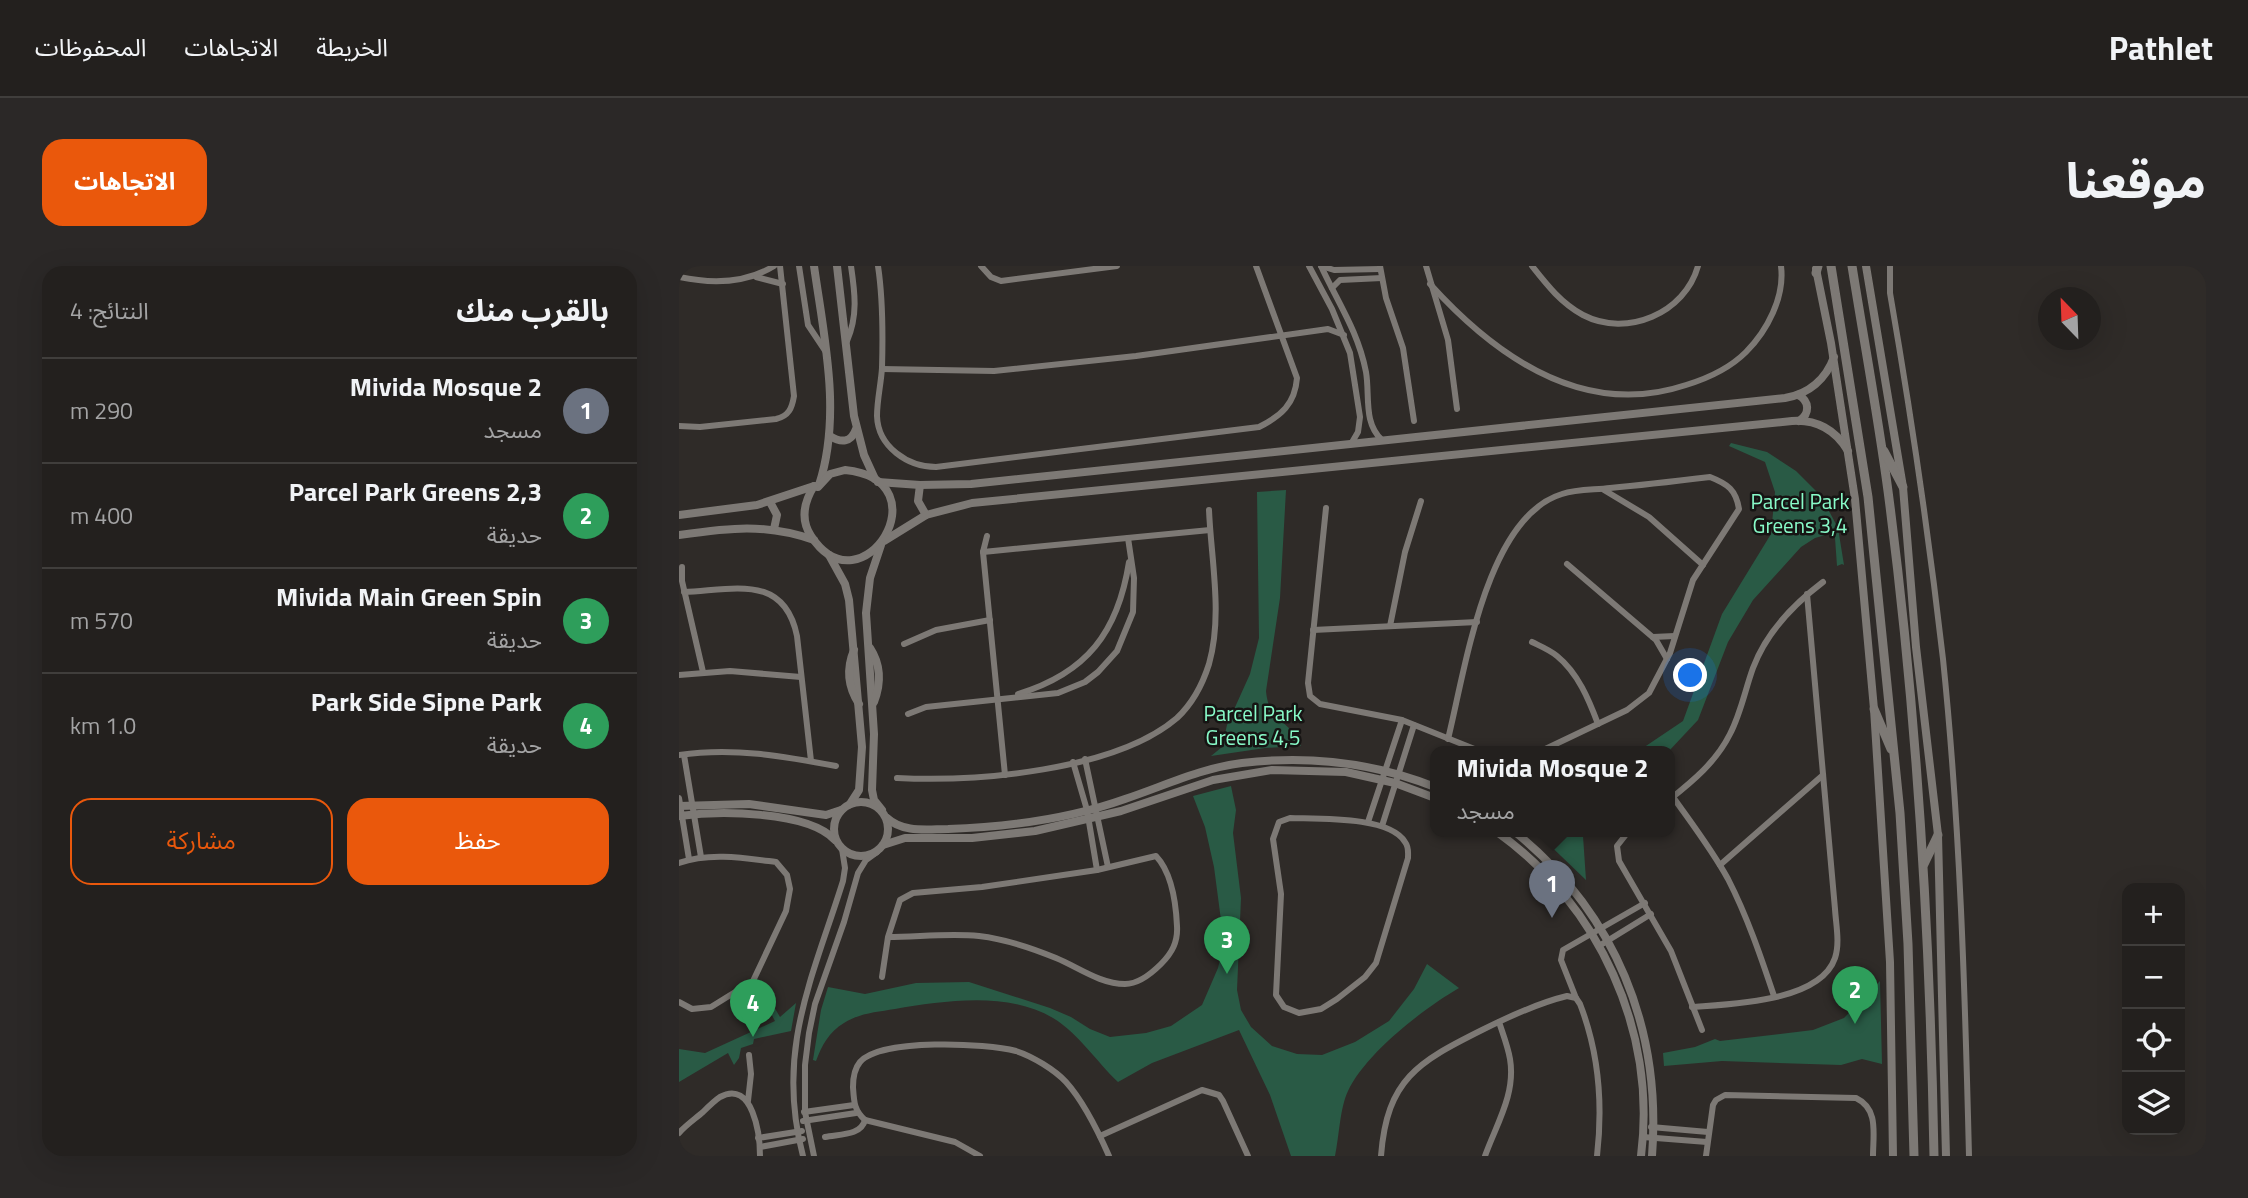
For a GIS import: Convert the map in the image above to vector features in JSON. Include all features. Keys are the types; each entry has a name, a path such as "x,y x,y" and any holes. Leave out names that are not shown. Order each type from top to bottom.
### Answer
{"main road":[{"path":"1831,266 1868,497 1895,759 1907,932 1914,1156"},
{"path":"1852,266 1881,446 1900,596 1924,866 1934,1156"},
{"path":"1881,446 1903,487"},
{"path":"1874,709 1895,759"},
{"path":"1924,866 1938,835"}],"street":[{"path":"754,277 773,266"},
{"path":"679,426 713,426 776,419 787,414 794,396 779,266"},
{"path":"799,266 808,325 812,335 826,352"},
{"path":"814,266 826,352 830,436 826,462 807,499 805,527 820,549 843,559 870,553 926,516 972,502 1799,421 1819,424 1840,440 1847,451"},
{"path":"814,1156 806,1112 807,1048 815,1004 844,922 856,877 866,860 880,849 889,827 874,800 872,790 874,750 867,595 872,569 893,517 886,492 876,480 856,429 837,266"},
{"path":"846,343 856,305 852,266"},
{"path":"878,266 882,296 882,369 877,418 884,440 905,460 923,467 1259,427 1274,420 1286,410 1296,389 1295,369 1256,266"},
{"path":"981,266 991,277 1002,281 1118,266"},
{"path":"1309,266 1344,335 1355,376 1360,425 1350,444"},
{"path":"1321,266 1334,270 1380,267 1386,298 1403,348 1414,421"},
{"path":"1321,266 1353,326 1361,350 1370,424 1382,440"},
{"path":"1426,266 1448,340 1457,409"},
{"path":"1532,266 1560,300 1585,316 1614,323 1644,320 1671,308 1685,295 1695,279 1698,266"},
{"path":"1430,284 1458,315 1490,342 1525,365 1595,393 1629,396 1662,393 1684,386 1716,374 1737,361 1754,345 1767,325 1781,286 1781,266"},
{"path":"1866,266 1903,487 1916,647 1938,835 1946,1156"},
{"path":"1890,266 1890,293 1923,503 1943,661 1963,973 1969,1156"},
{"path":"1817,268 1855,499 1874,709 1890,962 1893,1156"},
{"path":"679,277 717,281 754,277 783,284"},
{"path":"1332,288 1340,280 1382,278"},
{"path":"882,369 994,371 1136,356 1328,329 1344,335"},
{"path":"679,515 770,502 816,486 830,474 845,470 860,472 876,480 920,485 971,484 1798,395 1821,380 1833,357"},
{"path":"1798,395 1806,400 1808,409 1799,421"},
{"path":"1358,406 1369,405"},
{"path":"830,436 846,441 851,439 856,429"},
{"path":"1448,739 1484,593 1504,548 1524,519 1541,503 1563,493 1710,477 1728,484 1737,497 1739,509 1693,580 1667,659 1649,692 1640,702 1552,746"},
{"path":"920,485 918,501 926,516"},
{"path":"1602,489 1649,517 1703,565"},
{"path":"1390,626 1405,552 1421,501"},
{"path":"770,502 777,515 774,529"},
{"path":"1327,508 1308,683 1310,695 1320,704 1402,720 1466,746"},
{"path":"897,778 949,779 1005,775 1073,762 1125,747 1156,732 1178,716 1197,691 1209,665 1214,634 1209,510"},
{"path":"679,535 733,528 774,529 814,540"},
{"path":"983,552 1210,530"},
{"path":"987,536 983,552 1005,775"},
{"path":"908,714 926,707 1050,694 1070,690 1085,682 1109,662 1125,638 1133,612 1135,587 1128,538"},
{"path":"803,1156 796,1113 794,1052 798,1023 808,984 843,881 845,868 834,829 835,821 859,790 861,774 860,702 849,600 845,584 829,555"},
{"path":"1009,697 1059,677 1080,662 1101,641 1121,600 1130,556"},
{"path":"1567,564 1652,637 1663,648 1667,659"},
{"path":"682,567 684,592 703,672"},
{"path":"1675,795 1696,779 1719,752 1738,715 1754,666 1763,648 1785,617 1823,582"},
{"path":"684,592 764,591 778,598 786,607 794,622 811,761"},
{"path":"1692,1007 1728,1004 1800,990 1817,980 1832,964 1836,954 1837,937 1807,594"},
{"path":"904,644 936,630 990,620"},
{"path":"1313,630 1477,622"},
{"path":"1652,637 1675,636"},
{"path":"1532,642 1557,656 1572,673 1588,695 1598,724"},
{"path":"868,645 879,674 879,685 872,701"},
{"path":"855,647 849,667 855,698 860,702 872,701"},
{"path":"856,659 869,657"},
{"path":"679,674 750,672 801,677"},
{"path":"1368,822 1402,720"},
{"path":"1382,826 1414,725"},
{"path":"701,857 681,755 750,752 836,766"},
{"path":"1085,759 1093,819 1108,867"},
{"path":"689,859 679,803 750,804 826,815 846,806 865,802 874,804 905,828 986,828 1091,809 1127,799 1188,776 1238,764 1311,759 1358,764 1397,779 1430,786"},
{"path":"1073,762 1091,809"},
{"path":"680,816 737,813 780,818 819,828 840,846 858,856 868,856 905,838 949,839 1009,835 1093,819 1195,785 1246,773 1319,770 1384,775"},
{"path":"1720,865 1823,775"},
{"path":"1397,779 1430,796"},
{"path":"1675,803 1720,865 1752,933 1774,996"},
{"path":"1290,818 1368,822 1382,826 1404,839 1408,848 1408,858 1376,963 1359,982 1330,1004 1299,1013 1283,1007 1276,995 1281,894 1273,839 1275,829 1279,822 1290,818"},
{"path":"1093,819 1097,870"},
{"path":"1503,837 1539,867 1597,932"},
{"path":"1520,837 1560,874 1629,986 1645,1037 1652,1080 1652,1156"},
{"path":"1624,837 1619,842 1618,856 1671,951 1702,1030"},
{"path":"881,977 888,937 900,900 907,894 982,887 1097,870 1156,856 1165,871 1176,911 1177,941 1168,957 1154,971 1128,984 1111,983 1056,958 979,936 888,937"},
{"path":"679,863 701,857 776,862 787,875 790,889 786,911 753,981 711,1007 692,1009 679,1002"},
{"path":"1597,1156 1598,1073 1590,1033 1561,955 1565,948 1646,903"},
{"path":"1603,943 1651,914"},
{"path":"1603,943 1631,1023 1643,1087 1641,1156"},
{"path":"1381,1156 1392,1104 1411,1073 1437,1053 1499,1022 1564,996 1576,998"},
{"path":"1485,1156 1505,1107 1511,1078 1510,1059 1499,1022"},
{"path":"979,1156 955,1142 865,1120 856,1113 854,1104 853,1081 859,1063 871,1053 889,1047 982,1045 1019,1052 1065,1081 1100,1136 1109,1156"},
{"path":"749,1055 751,1083 748,1101 760,1156"},
{"path":"1100,1136 1202,1090 1219,1095 1248,1156"},
{"path":"679,1133 721,1097 731,1094 748,1101"},
{"path":"1706,1156 1713,1105 1720,1097 1725,1096 1856,1098 1865,1102 1873,1114 1873,1156"},
{"path":"796,1113 854,1104"},
{"path":"797,1122 856,1113"},
{"path":"825,1137 858,1131 865,1120"},
{"path":"1643,1126 1708,1132"},
{"path":"758,1138 798,1131 808,1133"},
{"path":"760,1147 799,1140 808,1133"},
{"path":"1643,1137 1707,1142"}],"green space":[{"name":"Parcel Park Greens 3,4","path":"1731,443 1767,452 1796,471 1821,496 1838,528 1844,565 1837,566 1835,538 1829,534 1815,538 1801,547 1753,600 1728,642 1698,720 1674,746 1646,746 1683,721 1722,614 1771,534 1775,492 1765,462 1729,446"},
{"name":"Parcel Park Greens 4,5","path":"1286,490 1280,598 1266,691 1271,709 1301,746 1211,756 1222,747 1227,725 1250,674 1259,638 1257,492"},
{"path":"1231,786 1236,810 1233,833 1241,898 1237,990 1241,1010 1251,1027 1272,1046 1297,1054 1322,1055 1355,1042 1389,1021 1414,989 1427,964 1459,988 1397,1033 1356,1077 1343,1105 1335,1156 1291,1156 1270,1095 1239,1030 1152,1063 1118,1082 1079,1040 1053,1018 1016,1004 954,1001 856,1017 834,1030 816,1061 813,1060 821,1010 828,987 865,994 916,983 969,982 1050,1008 1110,1037 1146,1033 1171,1026 1202,1005 1218,968 1224,943 1214,867 1205,827 1193,796"},
{"path":"1541,837 1583,837 1586,880"},
{"path":"1880,981 1882,1064 1862,1059 1841,1065 1722,1061 1664,1066 1663,1053 1695,1047 1715,1039 1720,1041 1813,1030 1844,1018"},
{"path":"763,988 780,1017 796,1003 791,1031 754,1039 753,1044 741,1048 734,1065 728,1053 679,1082 679,1049 705,1053 775,1021 760,993"}],"place":[{"name":"Mivida Mosque 2","path":"1552,918"},
{"name":"Mivida Main Green Spin","path":"1227,974"},
{"name":"Parcel Park Greens 2,3","path":"1855,1024"},
{"name":"Park Side Sipne Park","path":"753,1037"}]}
